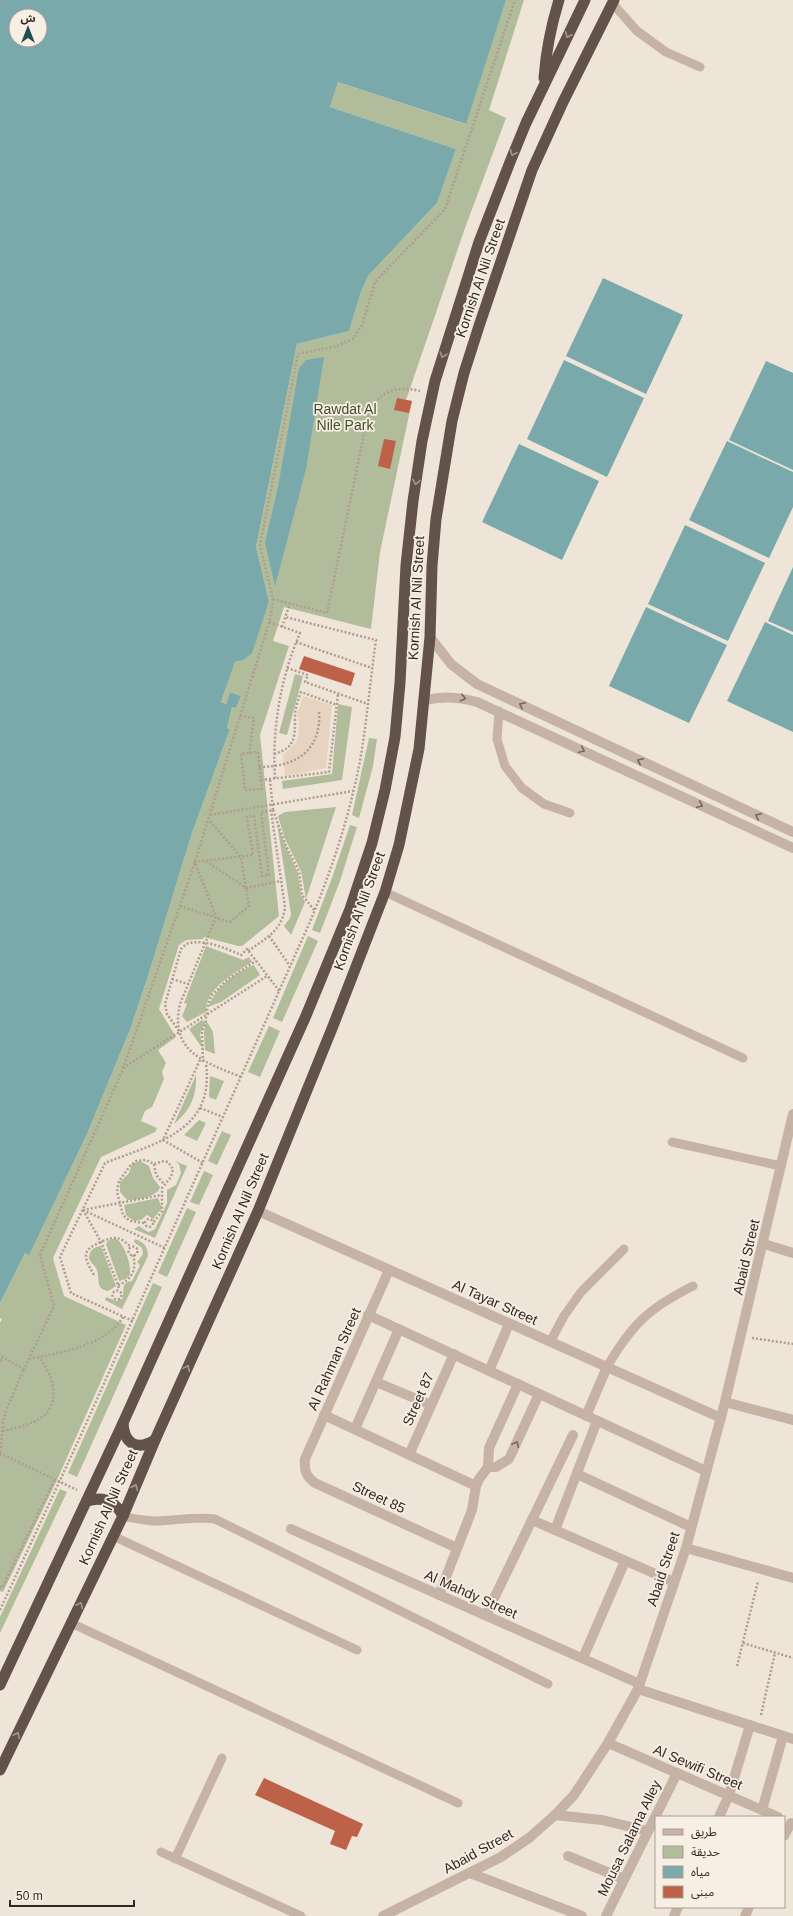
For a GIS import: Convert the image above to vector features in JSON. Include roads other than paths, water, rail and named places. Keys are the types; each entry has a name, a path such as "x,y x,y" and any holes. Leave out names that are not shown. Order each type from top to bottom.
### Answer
{"highway":[{"path":"544,84 546,55 551,26 559,0"},
{"name":"Kornish Al Nil Street","path":"0,1685 124,1423 305,1018 350,909 372,843 385,790 394,737 400,683 406,565 413,501 422,441 435,381 479,242 526,123 585,0"},
{"name":"Kornish Al Nil Street","path":"0,1770 123,1516 155,1440 258,1211 333,1026 385,892 410,797 419,749 430,637 432,566 436,519 451,428 464,373 532,170 563,102 614,2"},
{"path":"124,1423 124,1433 129,1441 137,1445 147,1445 155,1440"},
{"path":"88,1499 108,1501 119,1508 123,1516"}],"street":[{"path":"430,637 451,664 478,684 793,832"},
{"path":"425,700 442,697 460,697 477,702 793,848"},
{"name":"Abaid Street","path":"383,1916 501,1857 524,1842 555,1815 574,1795 608,1743 639,1686 686,1548 721,1418 764,1244 793,1114"},
{"name":"Al Tayar Street","path":"258,1211 721,1418"},
{"path":"764,1244 793,1253"},
{"name":"Al Rahman Street","path":"305,1459 389,1270"},
{"path":"368,1315 706,1471"},
{"path":"489,1370 509,1324"},
{"path":"355,1429 399,1329"},
{"name":"Street 87","path":"409,1455 454,1354"},
{"path":"586,1416 607,1367"},
{"path":"376,1382 431,1406"},
{"path":"438,1594 472,1510 476,1486 479,1479 488,1467 489,1448 518,1384"},
{"path":"488,1467 496,1467 509,1459 539,1394"},
{"path":"725,1402 793,1420"},
{"path":"324,1414 476,1486"},
{"path":"555,1530 598,1421"},
{"path":"486,1615 573,1435"},
{"name":"Street 85","path":"305,1459 304,1469 308,1478 315,1483 457,1548"},
{"path":"577,1474 691,1527"},
{"path":"532,1520 674,1582"},
{"name":"Al Mahdy Street","path":"291,1529 583,1658 639,1686 788,1737"},
{"path":"686,1548 793,1578"},
{"path":"583,1658 625,1561"},
{"path":"719,1816 729,1795 754,1726"},
{"path":"762,1810 788,1737"},
{"name":"Al Sewifi Street","path":"608,1743 776,1816"},
{"name":"Mousa Salama Alley","path":"656,1816 677,1773"},
{"path":"555,1815 602,1820 648,1832"},
{"name":"Mousa Salama Alley","path":"606,1916 655,1818"},
{"path":"785,1833 789,1822"},
{"path":"568,1856 624,1879"},
{"path":"470,1873 561,1912 582,1916"}],"lane":[{"path":"614,2 637,31 654,44 666,52 700,67"},
{"path":"499,711 497,739 505,766 522,788 544,804 570,813"},
{"path":"385,892 743,1058"},
{"path":"672,1142 781,1166"},
{"path":"550,1342 564,1316 581,1292 624,1249"},
{"path":"607,1367 622,1341 642,1318 666,1300 693,1286"},
{"path":"123,1516 138,1520 155,1521 202,1517 215,1519 548,1684"},
{"path":"113,1536 357,1650"},
{"path":"71,1623 458,1803"},
{"path":"175,1859 222,1758"},
{"path":"161,1852 301,1916"}],"water":[{"path":"0,0 506,0 466,124 338,82 330,107 456,149 437,203 368,276 361,292 349,331 297,344 256,547 269,601 252,653 243,660 235,662 221,702 226,704 230,692 241,696 236,708 232,707 227,728 230,729 192,833 131,1027 87,1134 29,1255 25,1253 0,1303"},
{"path":"603,278 683,315 646,394 566,356"},
{"path":"324,357 306,469 275,586 265,543 278,487 299,368 306,360"},
{"path":"564,360 644,398 607,477 527,439"},
{"path":"766,361 793,373 793,470 729,440"},
{"path":"727,441 793,472 793,507 769,558 689,520"},
{"path":"519,444 599,481 562,560 482,522"},
{"path":"685,525 765,563 728,641 648,604"},
{"path":"793,567 793,632 768,621"},
{"path":"646,607 727,645 689,723 609,686"},
{"path":"765,622 793,635 793,732 727,701"}],"park label":[{"name":"Rawdat Al Nile Park","path":"345,418"}]}
